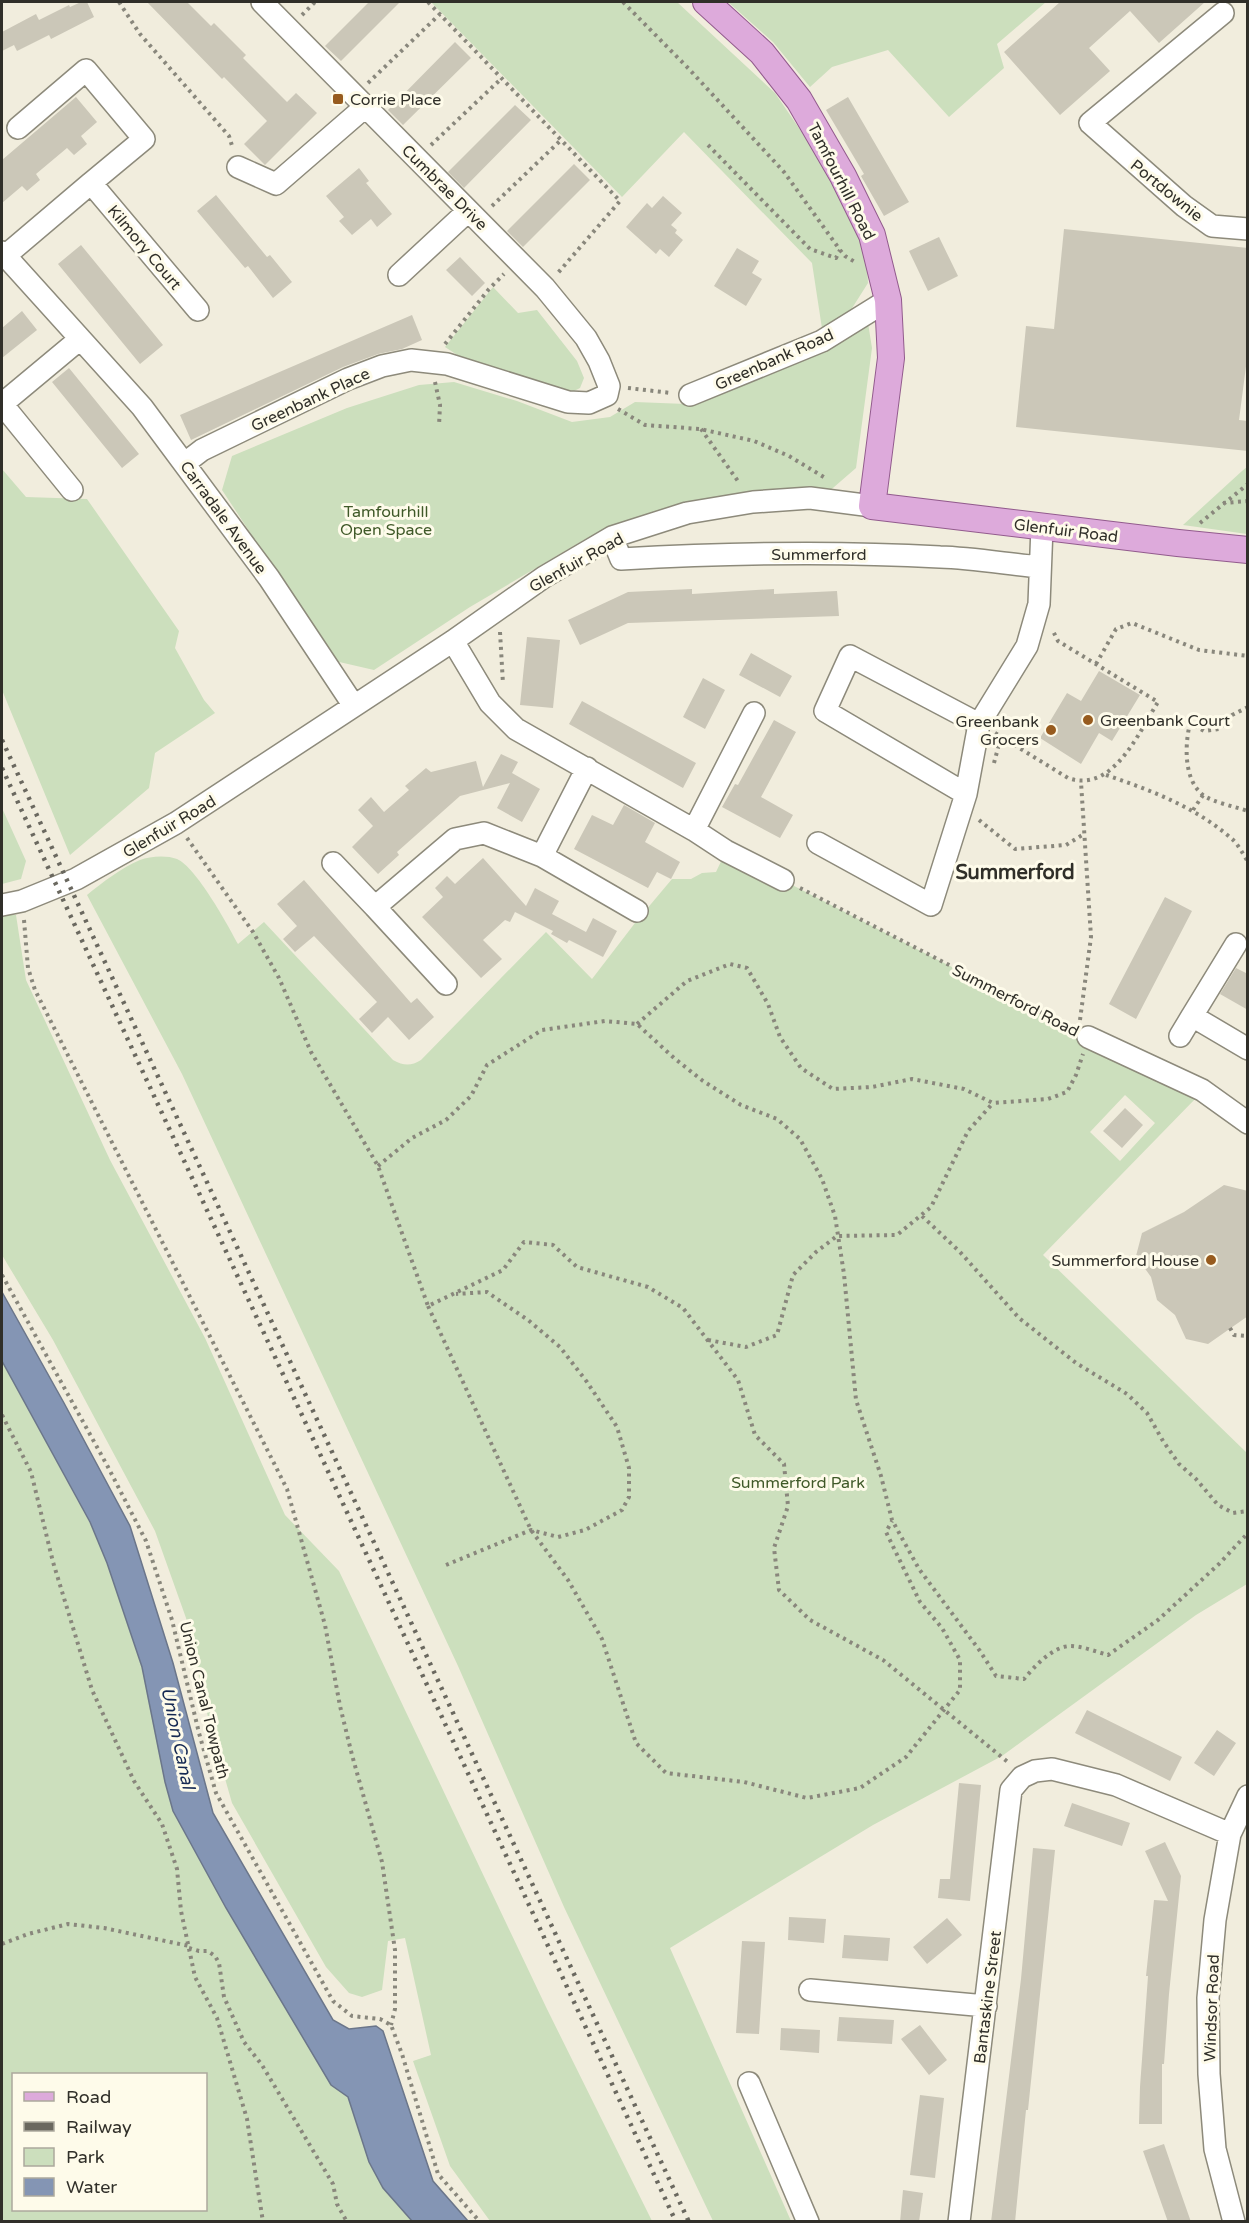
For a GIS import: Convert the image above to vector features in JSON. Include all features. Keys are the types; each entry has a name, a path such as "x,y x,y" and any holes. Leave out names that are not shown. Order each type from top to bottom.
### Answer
{"main road":[{"name":"Tamfourhill Road","path":"706,2 762,53 799,100 843,176 872,236 886,289 891,358 872,507"},
{"name":"Glenfuir Road","path":"872,507 1248,550"}],"street":[{"name":"Cumbrae Drive","path":"262,2 545,288 586,338 599,361 608,390"},
{"name":"Portdownie","path":"1223,13 1090,123 1184,206 1212,226 1248,229"},
{"path":"3,254 144,139 87,70 18,128"},
{"path":"238,167 276,184 360,101"},
{"name":"Kilmory Court","path":"91,183 198,310"},
{"path":"399,275 473,215"},
{"name":"Carradale Avenue","path":"3,254 142,407 269,578 354,706"},
{"name":"Greenbank Road","path":"690,395 822,341 886,289"},
{"path":"72,490 2,404 80,339"},
{"name":"Greenbank Place","path":"185,463 202,450 348,379 382,366 411,360 447,364 568,402 589,403 608,390"},
{"name":"Glenfuir Road","path":"12,903 76,879 176,823 453,641 544,577 612,537 687,513 753,501 810,498 872,507"},
{"path":"818,843 932,905 966,794 979,724 1027,646 1039,604 1042,527"},
{"name":"Summerford","path":"612,537 621,559 695,555 842,554 942,557 1040,567"},
{"path":"453,641 490,703 516,729 694,830 726,851 783,880"},
{"path":"966,794 825,711 850,656 979,724"},
{"path":"694,830 754,713"},
{"path":"542,856 587,768"},
{"path":"375,908 455,839 484,833 542,856 637,911"},
{"path":"333,863 446,984"},
{"path":"1180,1036 1236,944"},
{"path":"1192,1016 1248,1049"},
{"name":"Summerford Road","path":"1083,1035 1202,1090 1248,1123"},
{"path":"1022,1777 1035,1771 1052,1769 1116,1785 1230,1834"},
{"name":"Bantaskine Street","path":"959,2222 1011,1790 1022,1777"},
{"name":"Windsor Road","path":"1234,2222 1215,2149 1209,2074 1208,1998 1215,1920 1230,1834 1248,1796"},
{"path":"810,1990 986,2006"},
{"path":"749,2082 808,2222"}],"path":[{"path":"119,2 140,34 229,136 238,167"},
{"path":"428,2 620,201 545,288"},
{"path":"623,2 689,69 784,172 845,256 886,289"},
{"path":"360,101 440,14"},
{"path":"418,158 502,78"},
{"path":"473,215 561,140"},
{"path":"708,145 810,249 836,258 840,250"},
{"path":"439,426 440,405 430,362 489,289 517,261"},
{"path":"690,395 608,390 616,408 645,425 700,429 754,441 789,456 836,484"},
{"path":"700,429 753,501"},
{"path":"1178,543 1248,483"},
{"path":"1222,503 1248,501"},
{"path":"979,724 1068,778 1081,782 1105,775 1122,760 1158,702 1058,641 1039,604"},
{"path":"1096,664 1116,629 1132,623 1199,650 1248,656"},
{"path":"500,628 502,684 506,692"},
{"path":"1248,706 1232,715 1219,729 1204,731 1190,723 1186,739 1186,756 1194,783 1203,795 1248,811"},
{"path":"993,768 1001,737"},
{"path":"1105,775 1193,810 1234,840 1248,862"},
{"path":"637,1024 687,981 730,964 747,968 768,1004 780,1037 801,1068 833,1089 872,1087 912,1079 964,1089 993,1103 1048,1099 1067,1092 1076,1075 1083,1035 1091,937 1081,782"},
{"path":"1193,810 1203,795"},
{"path":"982,810 979,820 1015,849 1066,845 1084,834"},
{"path":"176,823 253,932 279,978 311,1052 378,1166 428,1306 531,1530 568,1580 602,1640 636,1743 666,1773 744,1782 807,1798 860,1788 906,1757 960,1690 960,1660 942,1628 920,1602 886,1532 892,1520"},
{"name":"Summerford Road","path":"783,880 1083,1035"},
{"path":"12,903 35,990 287,1489 325,1625 340,1706 382,1862 395,1950 394,2009 391,2025 438,2174 480,2222"},
{"path":"378,1166 412,1138 446,1120 471,1096 487,1065 542,1030 605,1021 637,1024 703,1081 741,1105 777,1119 800,1139 822,1179 835,1216 844,1274 856,1400 881,1476 892,1520 919,1569 996,1676 1024,1679 1036,1664 1070,1646 1108,1655 1158,1620 1199,1583 1248,1533"},
{"path":"707,1340 746,1347 777,1335 794,1275 816,1252 837,1236 897,1235 922,1216 931,1207 968,1131 993,1103"},
{"path":"922,1216 960,1252 1019,1318 1076,1363 1127,1394 1147,1413 1179,1464 1196,1479 1218,1505 1233,1513 1248,1511"},
{"path":"428,1306 503,1270 524,1242 553,1245 577,1266 648,1287 683,1308 738,1380 755,1435 784,1464 788,1506 774,1548 779,1590 810,1620 883,1660 1002,1756 1022,1777"},
{"name":"Union Canal Towpath","path":"2,1275 146,1540 172,1620 216,1793 333,2001 352,2016 380,2019 391,2025"},
{"path":"446,1565 531,1530 558,1537 585,1530 622,1510 629,1497 629,1468 617,1427 560,1347 528,1320 487,1292 452,1294"},
{"path":"1230,1328 1234,1335 1248,1336"},
{"path":"2,1415 31,1472 52,1562 92,1690 134,1781 162,1824 177,1869 181,1911 195,1977 217,2018 247,2119 263,2222"},
{"path":"2,1944 28,1934 68,1924 104,1928 189,1946 215,1956 219,1963 224,1997 244,2042 262,2065 333,2184 337,2204 347,2222"}],"green space":[{"path":"431,2 677,2 775,93 844,194 866,250 868,283 849,313 823,335 812,263 684,132 622,197"},
{"path":"728,2 1046,2 997,44 1004,68 949,117 888,50 832,67 810,87 773,42"},
{"path":"493,287 518,313 537,310 577,361 584,378 580,388 570,393 474,366 445,347"},
{"name":"Tamfourhill Open Space","path":"868,323 872,348 856,468 826,494 779,489 701,500 587,538 470,607 374,670 335,661 222,490 232,456 347,408 419,385 454,382 517,401 572,422 610,417 635,402 686,404"},
{"path":"1247,467 1247,534 1183,525 1242,471"},
{"path":"2,469 26,497 87,499 179,631 175,648 204,700 215,713 155,753 149,788 70,855 2,690"},
{"path":"2,808 26,861 21,879 2,884"},
{"name":"Summerford Park","path":"726,851 1096,1041 1197,1097 1043,1255 1247,1453 1247,1584 1196,1615 1002,1756 873,1825 670,1948 791,2221 713,2221 564,1907 458,1666 182,1074 87,895 119,871 140,860 158,856 177,859 185,864 202,884 238,944 264,922 393,1060 407,1064 421,1060 546,932 592,979 672,879 691,879 702,873 716,872","holes":["1125,1095 1155,1123 1120,1161 1090,1132"]},
{"path":"2,915 16,915 26,980 110,1160 205,1338 285,1515 339,1571 546,2007 652,2221 490,2221 450,2166 413,2061 431,2055 405,1938 388,1941 382,1990 362,1997 349,1993 326,1967 232,1803 210,1726 186,1618 155,1531 53,1340 2,1255"},
{"path":"2,1361 90,1523 107,1563 142,1667 173,1811 226,1908 331,2085 348,2097 369,2162 383,2188 412,2221 2,2221"}],"water":[{"name":"Union Canal","path":"2,1292 130,1526 173,1663 213,1813 333,2020 349,2029 376,2026 383,2031 433,2181 468,2221 412,2221 383,2188 369,2162 348,2097 331,2085 226,1908 173,1811 142,1667 107,1563 90,1522 2,1361"}],"building":[{"path":"87,2 94,17 51,39 49,35 17,51 14,45 2,51 2,32 36,14 39,20 69,5 70,7"},
{"path":"147,2 187,2 211,26 214,23 246,55 243,58 287,102 296,93 317,113 265,165 244,144 267,121 224,77 222,79"},
{"path":"369,2 400,2 341,61 325,46"},
{"path":"1060,2 1205,2 1159,43 1130,11 1089,48 1110,71 1060,115 1004,52"},
{"path":"455,42 471,58 403,125 388,110"},
{"path":"76,97 97,122 81,136 87,144 74,155 67,148 36,174 40,180 27,191 22,186 2,203 2,160"},
{"path":"848,97 909,202 884,216 861,176 864,174 826,110"},
{"path":"515,105 531,120 464,188 448,172"},
{"path":"574,164 590,180 523,247 507,231"},
{"path":"359,168 369,181 366,183 392,214 377,227 371,219 352,235 339,221 344,217 326,196"},
{"path":"216,195 267,257 270,255 292,282 273,298 248,266 245,268 197,211"},
{"path":"663,196 682,213 671,225 677,230 675,233 683,240 669,257 660,249 656,254 626,227 647,203 652,208"},
{"path":"1064,229 1248,248 1248,351 1239,420 1248,421 1248,451 1016,427 1026,326 1054,329"},
{"path":"939,237 958,276 928,291 909,251"},
{"path":"81,245 163,345 140,364 58,264"},
{"path":"737,248 759,261 752,273 762,279 746,306 714,286"},
{"path":"460,257 485,283 472,296 446,270"},
{"path":"22,311 37,330 2,358 2,328"},
{"path":"412,315 422,340 402,349 378,354 343,367 191,440 180,415"},
{"path":"69,368 139,454 122,468 52,382"},
{"path":"692,589 692,594 774,589 774,594 837,591 839,616 628,623 580,645 568,620 628,592"},
{"path":"527,637 560,640 553,708 520,705"},
{"path":"751,653 792,676 780,697 739,675"},
{"name":"Greenbank Court","path":"1099,671 1140,695 1112,741 1099,733 1081,764 1040,738 1067,693 1081,701"},
{"path":"703,678 725,690 705,729 683,717"},
{"path":"582,701 696,763 683,788 569,724"},
{"path":"774,720 796,732 761,797 793,815 780,838 722,807 735,784 738,785"},
{"path":"501,754 518,762 512,773 540,789 522,822 497,808 510,783 460,796 397,852 399,855 378,874 352,847 373,826 358,810 371,797 384,812 409,790 405,786 426,768 431,772 476,761 483,787"},
{"path":"624,805 655,823 645,842 680,862 671,879 657,872 648,888 574,849 592,815 613,825"},
{"path":"483,858 526,906 535,888 559,901 552,914 586,932 593,918 617,931 603,957 569,940 567,943 551,934 553,931 515,912 510,922 505,920 483,940 502,959 481,978 422,917 443,897 435,888 447,876 455,884"},
{"path":"304,880 411,1003 417,998 434,1017 409,1040 388,1017 372,1033 359,1019 377,1002 314,936 295,952 283,939 297,926 277,904"},
{"path":"1165,897 1192,911 1136,1019 1109,1004"},
{"path":"1236,968 1248,974 1248,1010 1220,994"},
{"path":"1125,1108 1143,1125 1122,1148 1103,1131"},
{"name":"Summerford House","path":"1224,1185 1248,1191 1248,1316 1208,1344 1186,1339 1175,1315 1157,1300 1151,1277 1136,1256 1142,1233 1184,1212"},
{"path":"1087,1710 1182,1757 1170,1781 1075,1733"},
{"path":"1217,1730 1236,1743 1214,1776 1194,1763"},
{"path":"959,1783 981,1785 970,1901 938,1898 940,1879 950,1879"},
{"path":"1072,1803 1130,1823 1122,1846 1064,1826"},
{"path":"1165,1842 1181,1876 1164,2064 1162,2064 1162,2124 1139,2124 1148,1976 1146,1976 1154,1900 1168,1901 1145,1851"},
{"path":"1033,1848 1055,1850 1028,2110 1026,2110 1015,2222 991,2222 1021,1979"},
{"path":"789,1917 826,1919 824,1943 788,1940"},
{"path":"947,1918 962,1935 927,1964 913,1947"},
{"path":"844,1935 890,1938 888,1961 842,1958"},
{"path":"742,1941 765,1942 759,2034 736,2033"},
{"path":"839,2017 894,2020 892,2044 837,2041"},
{"path":"920,2025 947,2060 929,2075 901,2039"},
{"path":"781,2028 820,2030 819,2053 780,2050"},
{"path":"920,2095 944,2098 935,2178 910,2175"},
{"path":"1164,2144 1191,2222 1168,2222 1143,2151"},
{"path":"903,2190 923,2193 919,2222 900,2222"}],"railway":[{"path":"2,740 689,2222"},
{"path":"2,768 676,2222"}],"place":[{"name":"Corrie Place","path":"338,99"},
{"name":"Greenbank Court","path":"1088,720"},
{"name":"Greenbank Grocers","path":"1051,730"},
{"name":"Summerford House","path":"1211,1260"}],"district":[{"name":"Summerford","path":"1015,872"}]}
